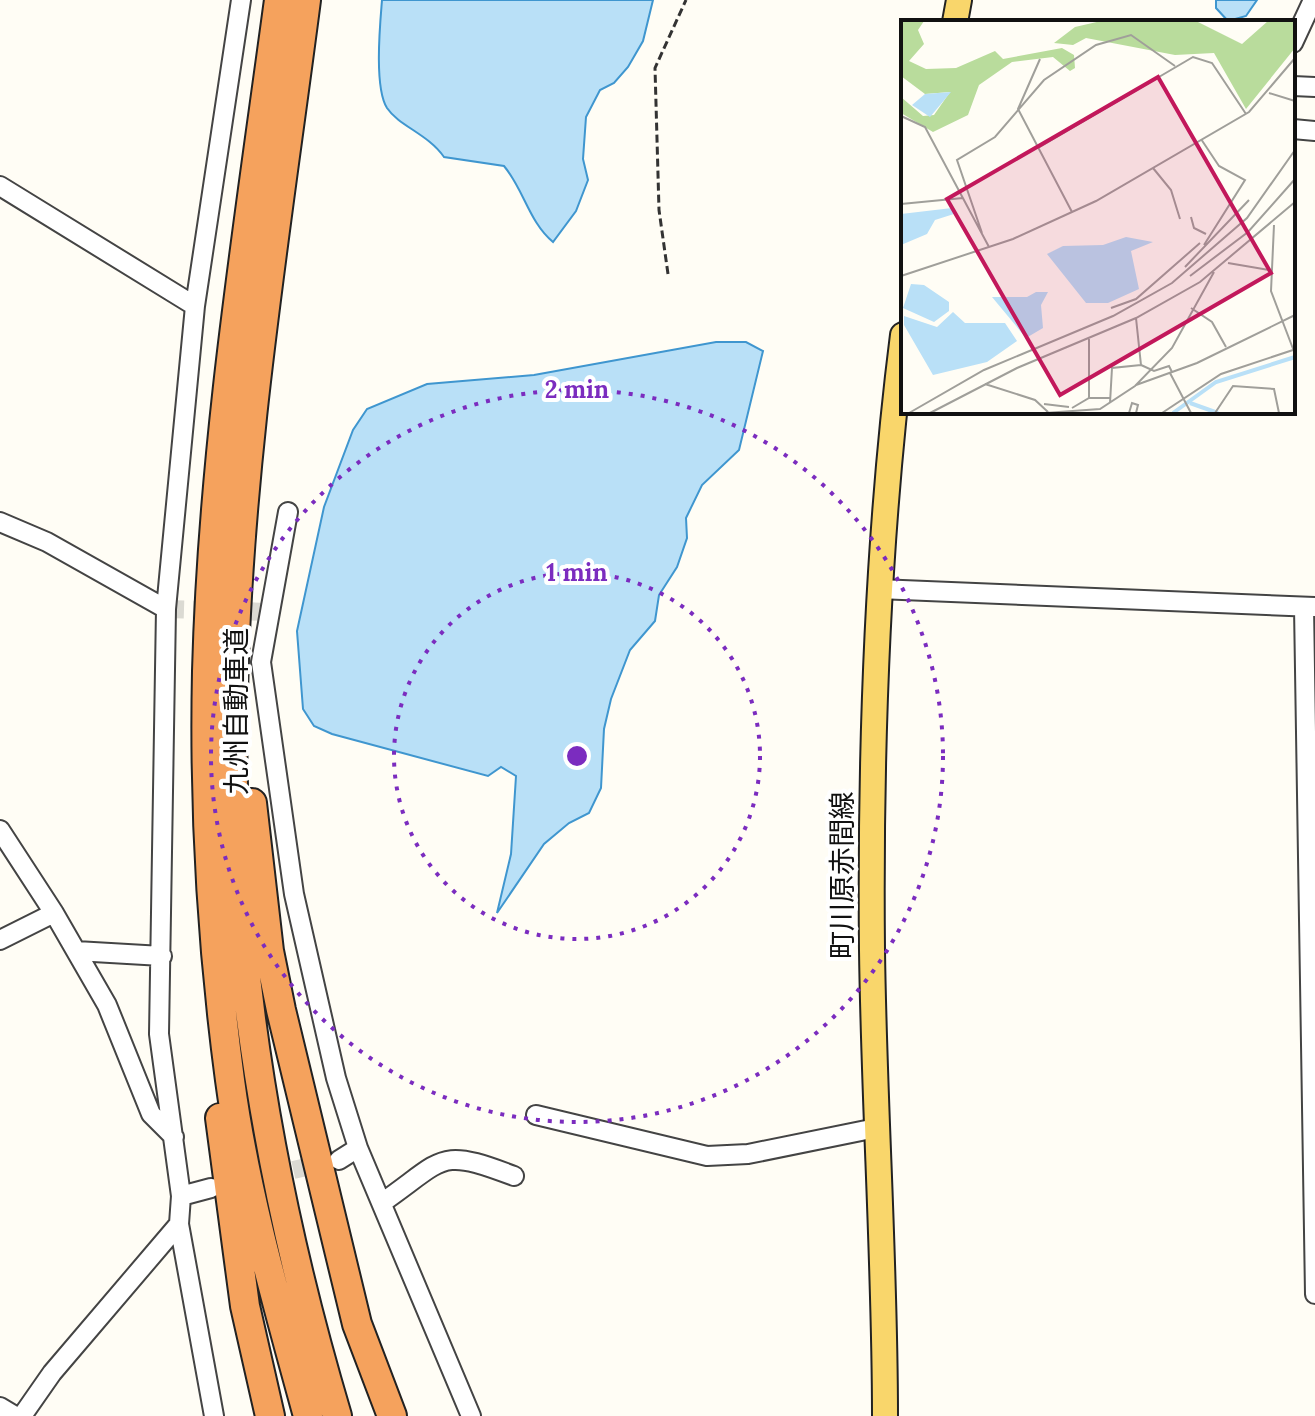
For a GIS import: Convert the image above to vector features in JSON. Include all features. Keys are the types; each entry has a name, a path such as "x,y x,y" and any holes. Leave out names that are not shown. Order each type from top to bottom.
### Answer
{"highway":[{"name":"九州自動車道","path":"279,0 247,218 230,372 207,672 210,881 230,1084 253,1196 308,1416"},
{"name":"九州自動車道","path":"306,0 261,332 239,563 233,696 237,886 244,976 277,1187 304,1304 337,1416"},
{"path":"239,563 249,771 269,951 357,1324 392,1416"},
{"path":"221,1002 216,1083 223,1145 245,1306 270,1416"}],"main road":[{"path":"955,20 959,0"},
{"name":"町川原赤間線","path":"885,1416 871,806 878,589 901,355"}],"street":[{"path":"214,1416 179,1224 181,1196 159,1034 166,609 195,306 241,0"},
{"path":"1295,39 1313,0"},
{"path":"1295,86 1315,87"},
{"path":"1295,129 1315,131"},
{"path":"0,186 195,306"},
{"path":"288,512 261,662 294,894 336,1078 358,1148 471,1416"},
{"path":"0,522 47,542 166,609"},
{"path":"878,589 1310,607 1315,1294"},
{"path":"0,830 54,913 107,1005 151,1114 174,1137"},
{"path":"0,940 54,913"},
{"path":"76,951 162,956"},
{"path":"536,1115 707,1156 748,1154 876,1128"},
{"path":"339,1160 358,1148"},
{"path":"383,1202 436,1164 451,1158 469,1159 514,1176"},
{"path":"181,1196 211,1188"},
{"path":"22,1416 120,1289 179,1224"},
{"path":"0,1407 15,1416"}],"path":[{"path":"668,274 659,210 655,68 686,0"}],"water":[{"path":"382,0 653,0 643,41 628,67 614,83 600,90 586,117 583,159 588,180 576,211 553,242 538,225 504,166 444,157 387,108 379,71"},
{"path":"1216,0 1257,0 1246,16 1232,20 1227,20 1216,8"},
{"path":"716,342 746,342 763,351 739,450 702,485 686,518 687,538 677,567 659,595 655,621 630,650 611,699 604,729 601,788 589,813 569,823 544,844 497,913 511,854 516,776 501,767 488,776 332,734 314,726 303,709 297,631 324,507 353,430 367,409 427,384 534,375"}],"tunnel":[{"path":"166,609 269,612"},
{"path":"267,1176 328,1162"}]}
